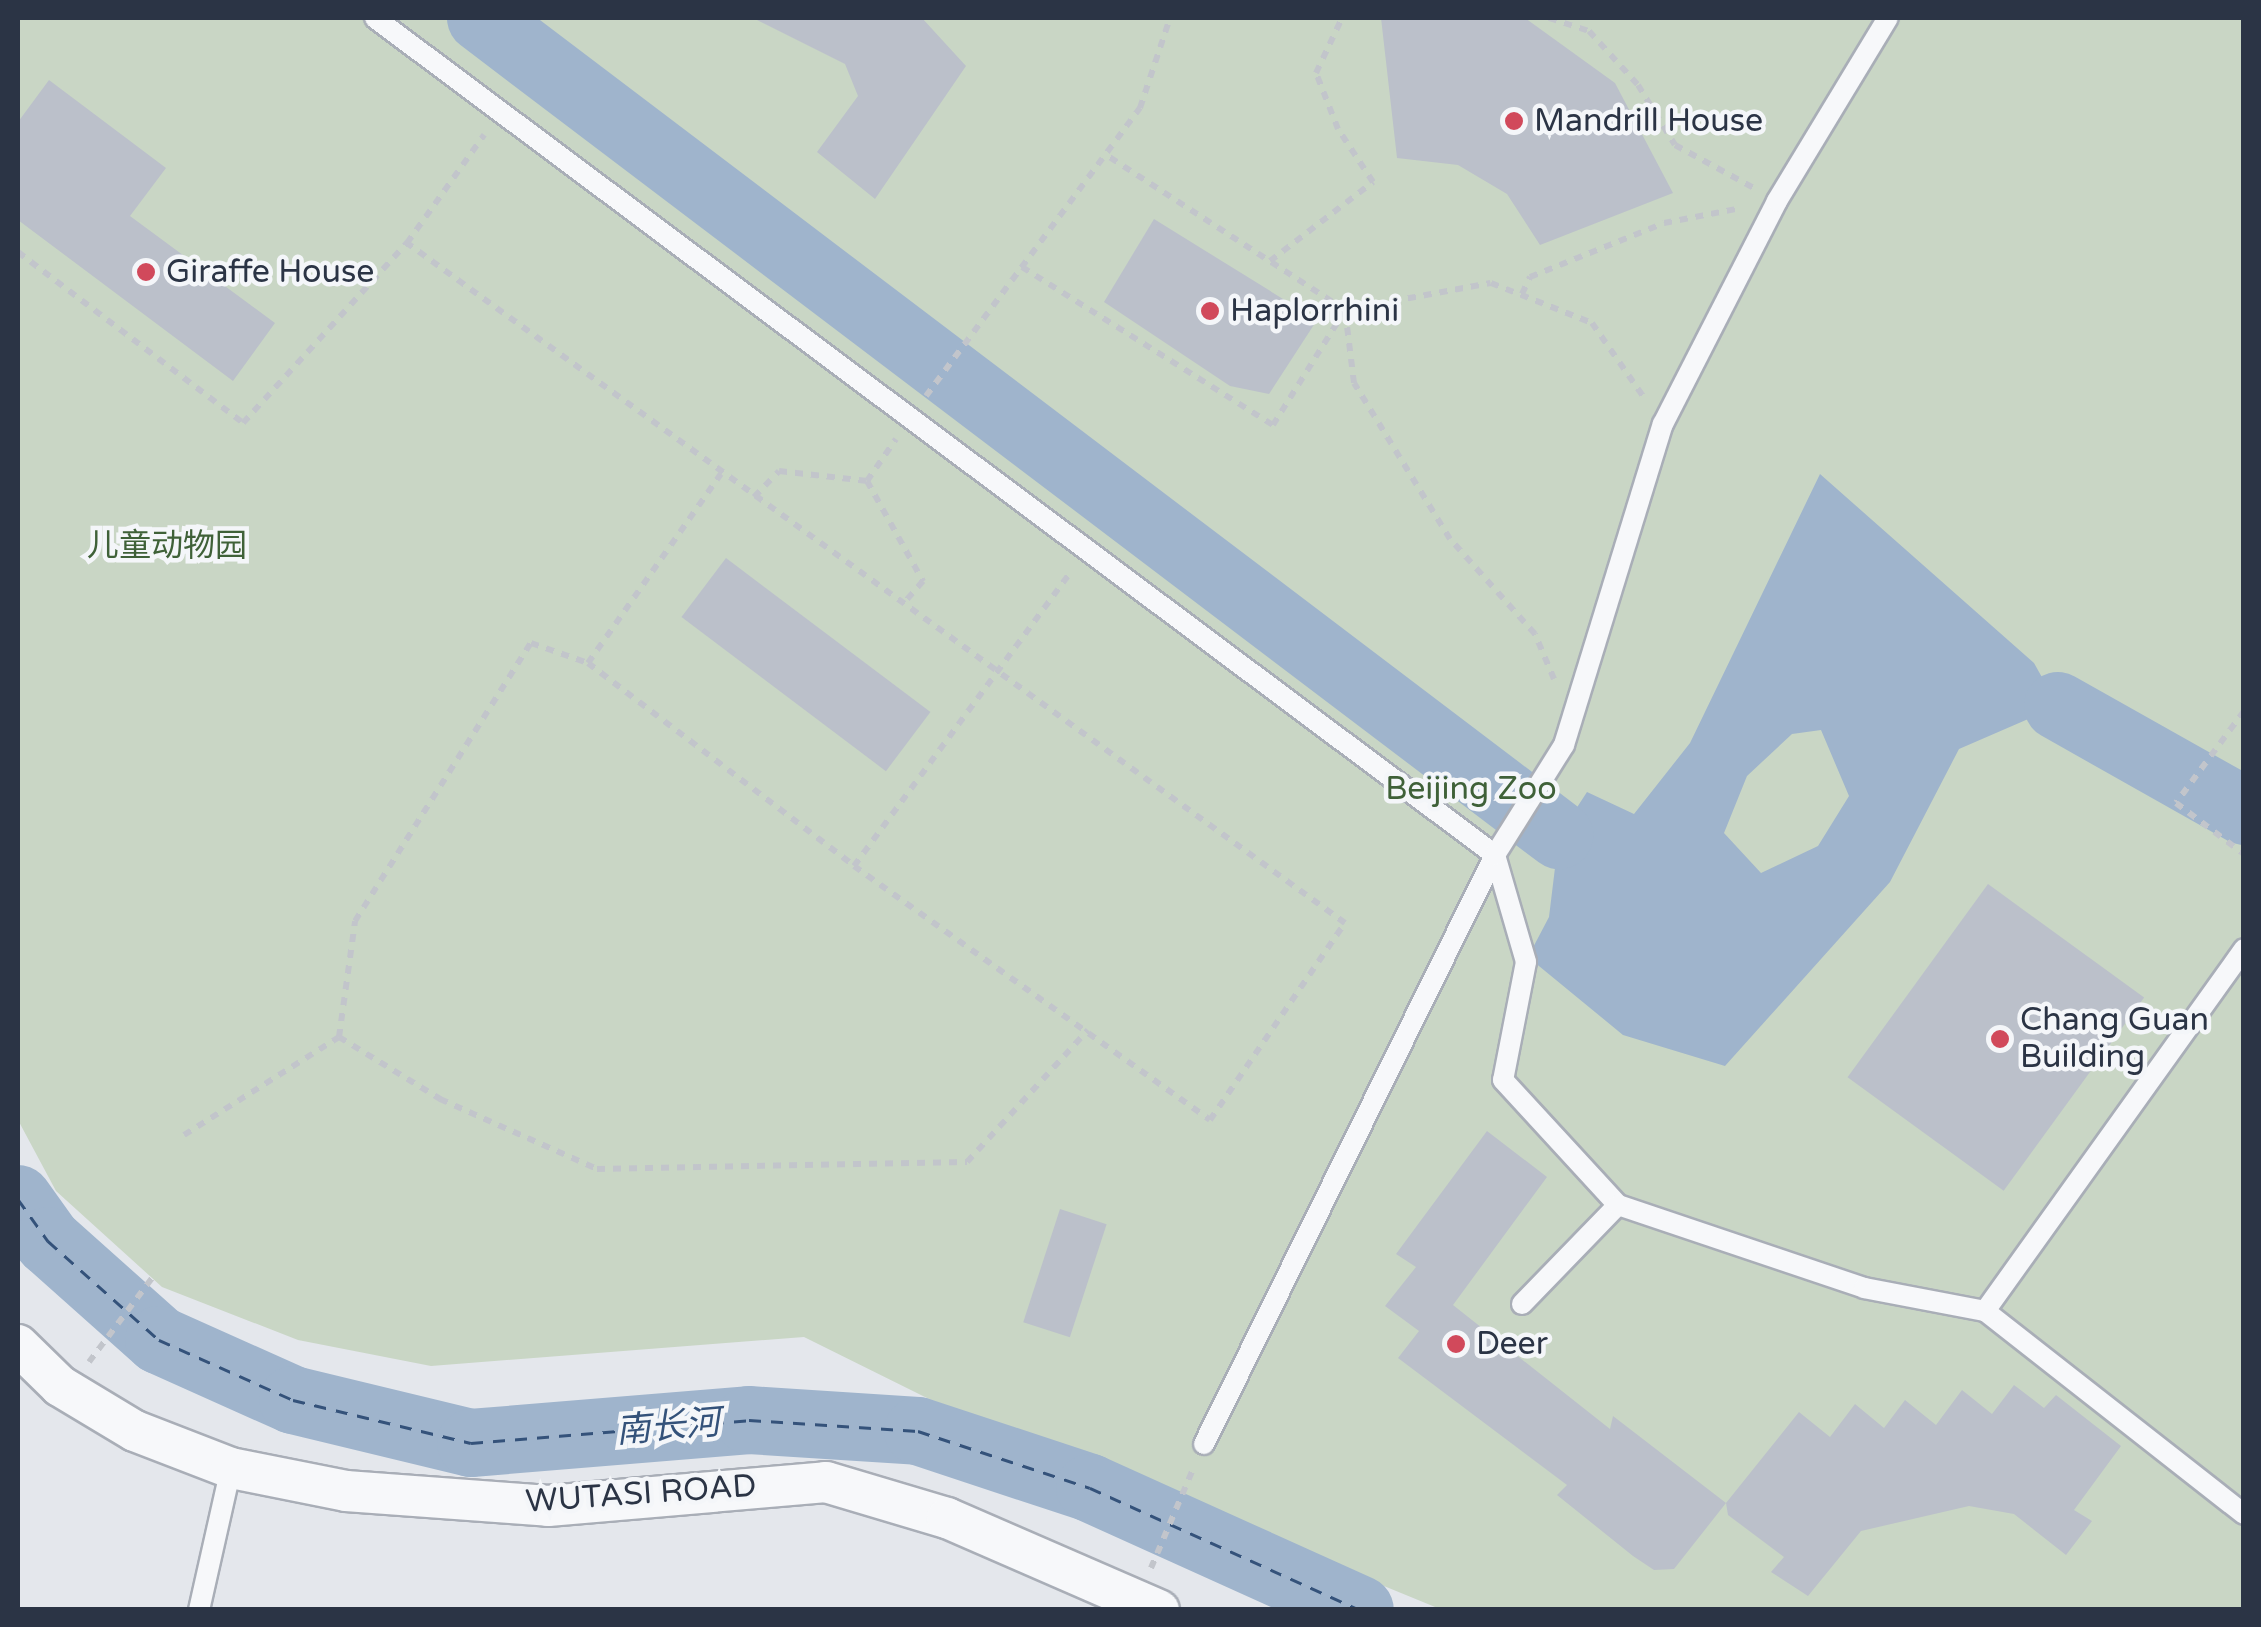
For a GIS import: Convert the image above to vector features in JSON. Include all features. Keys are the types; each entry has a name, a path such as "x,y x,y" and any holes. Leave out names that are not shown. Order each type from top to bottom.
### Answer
{"street":[{"name":"WUTASI ROAD","path":"18,1345 68,1391 135,1431 231,1468 346,1492 548,1506 826,1482 948,1518 1153,1592"}],"lane":[{"path":"375,18 499,114 913,413 1087,550 1496,854 1526,962 1504,1080 1618,1205 1864,1288 1985,1311 2244,1514"},
{"path":"1204,1444 1496,854 1564,745 1662,424 1776,201 1888,18"},
{"path":"1985,1311 2244,949"},
{"path":"1522,1304 1618,1205"},
{"path":"200,1610 231,1468"}],"path":[{"path":"868,481 913,413 1140,108 1170,18"},
{"path":"1270,261 1373,182 1338,130 1316,73 1342,18"},
{"path":"1550,18 1589,31 1638,85 1675,145 1776,201"},
{"path":"18,252 243,423 407,243 499,114"},
{"path":"1106,154 1345,310 1491,282 1592,324 1662,424"},
{"path":"1522,294 1530,276 1664,223 1776,201"},
{"path":"184,1135 339,1037 355,921 531,643 588,663 854,866 1210,1120 1345,923 407,243"},
{"path":"1022,267 1273,425 1345,310"},
{"path":"1345,310 1354,384 1450,539 1535,634 1571,720"},
{"path":"754,497 779,471 868,481"},
{"path":"588,663 721,474"},
{"path":"868,481 923,581 903,604"},
{"path":"854,866 1087,550"},
{"path":"2244,711 2199,765 2176,803 2244,854"},
{"path":"339,1037 440,1099 597,1168 808,1169 966,1162 1088,1030"},
{"path":"68,1391 152,1278"},
{"path":"1153,1592 1204,1444"}],"green space":[{"name":"Beijing Zoo","path":"18,18 2243,18 2243,1609 1440,1609 929,1399 804,1337 431,1366 298,1340 162,1287 56,1191 18,1120"}],"water":[{"path":"1820,474 2034,663 2058,706 1959,749 1890,882 1725,1066 1623,1035 1528,957 1549,917 1559,835 1587,792 1634,814 1690,743","holes":["1821,730 1849,796 1818,846 1761,873 1724,833 1747,776 1792,734"]}],"building":[{"path":"753,18 922,18 966,66 875,199 817,152 858,96 845,64"},
{"name":"Mandrill House","path":"1381,18 1525,18 1615,83 1673,193 1540,245 1507,194 1458,165 1397,158"},
{"name":"Giraffe House","path":"49,80 166,168 130,216 275,323 233,381 18,220 18,122"},
{"name":"Haplorrhini","path":"1154,219 1317,320 1269,394 1230,386 1104,302"},
{"path":"726,558 930,712 886,771 681,617"},
{"name":"Chang Guan Building","path":"1988,884 2144,997 2004,1191 1848,1077"},
{"name":"Deer","path":"1487,1131 1547,1177 1453,1305 1610,1429 1613,1416 1726,1503 1674,1569 1654,1570 1633,1556 1557,1495 1567,1485 1398,1358 1419,1331 1385,1306 1416,1267 1396,1254"},
{"path":"1060,1209 1107,1224 1070,1337 1023,1322"},
{"path":"2014,1385 2044,1408 2056,1395 2121,1446 2074,1510 2092,1521 2066,1555 2014,1514 1969,1506 1861,1531 1808,1596 1771,1572 1784,1557 1728,1515 1726,1503 1799,1412 1830,1437 1855,1404 1884,1428 1905,1400 1936,1425 1962,1390 1992,1414"}],"waterway":[{"path":"481,18 1559,835"},
{"path":"2058,706 2244,811"},
{"name":"南长河","path":"18,1199 48,1241 159,1340 293,1400 471,1443 749,1420 918,1431 1090,1488 1360,1610"}],"ferry route":[{"path":"18,1199 48,1241 159,1340 293,1400 471,1443 749,1420 918,1431 1090,1488 1360,1610"}],"place":[{"name":"Mandrill House","path":"1514,121"},
{"name":"Giraffe House","path":"146,272"},
{"name":"Haplorrhini","path":"1210,311"},
{"name":"Chang Guan Building","path":"2000,1039"},
{"name":"Deer","path":"1456,1344"}],"park label":[{"name":"儿童动物园","path":"167,546"}]}
